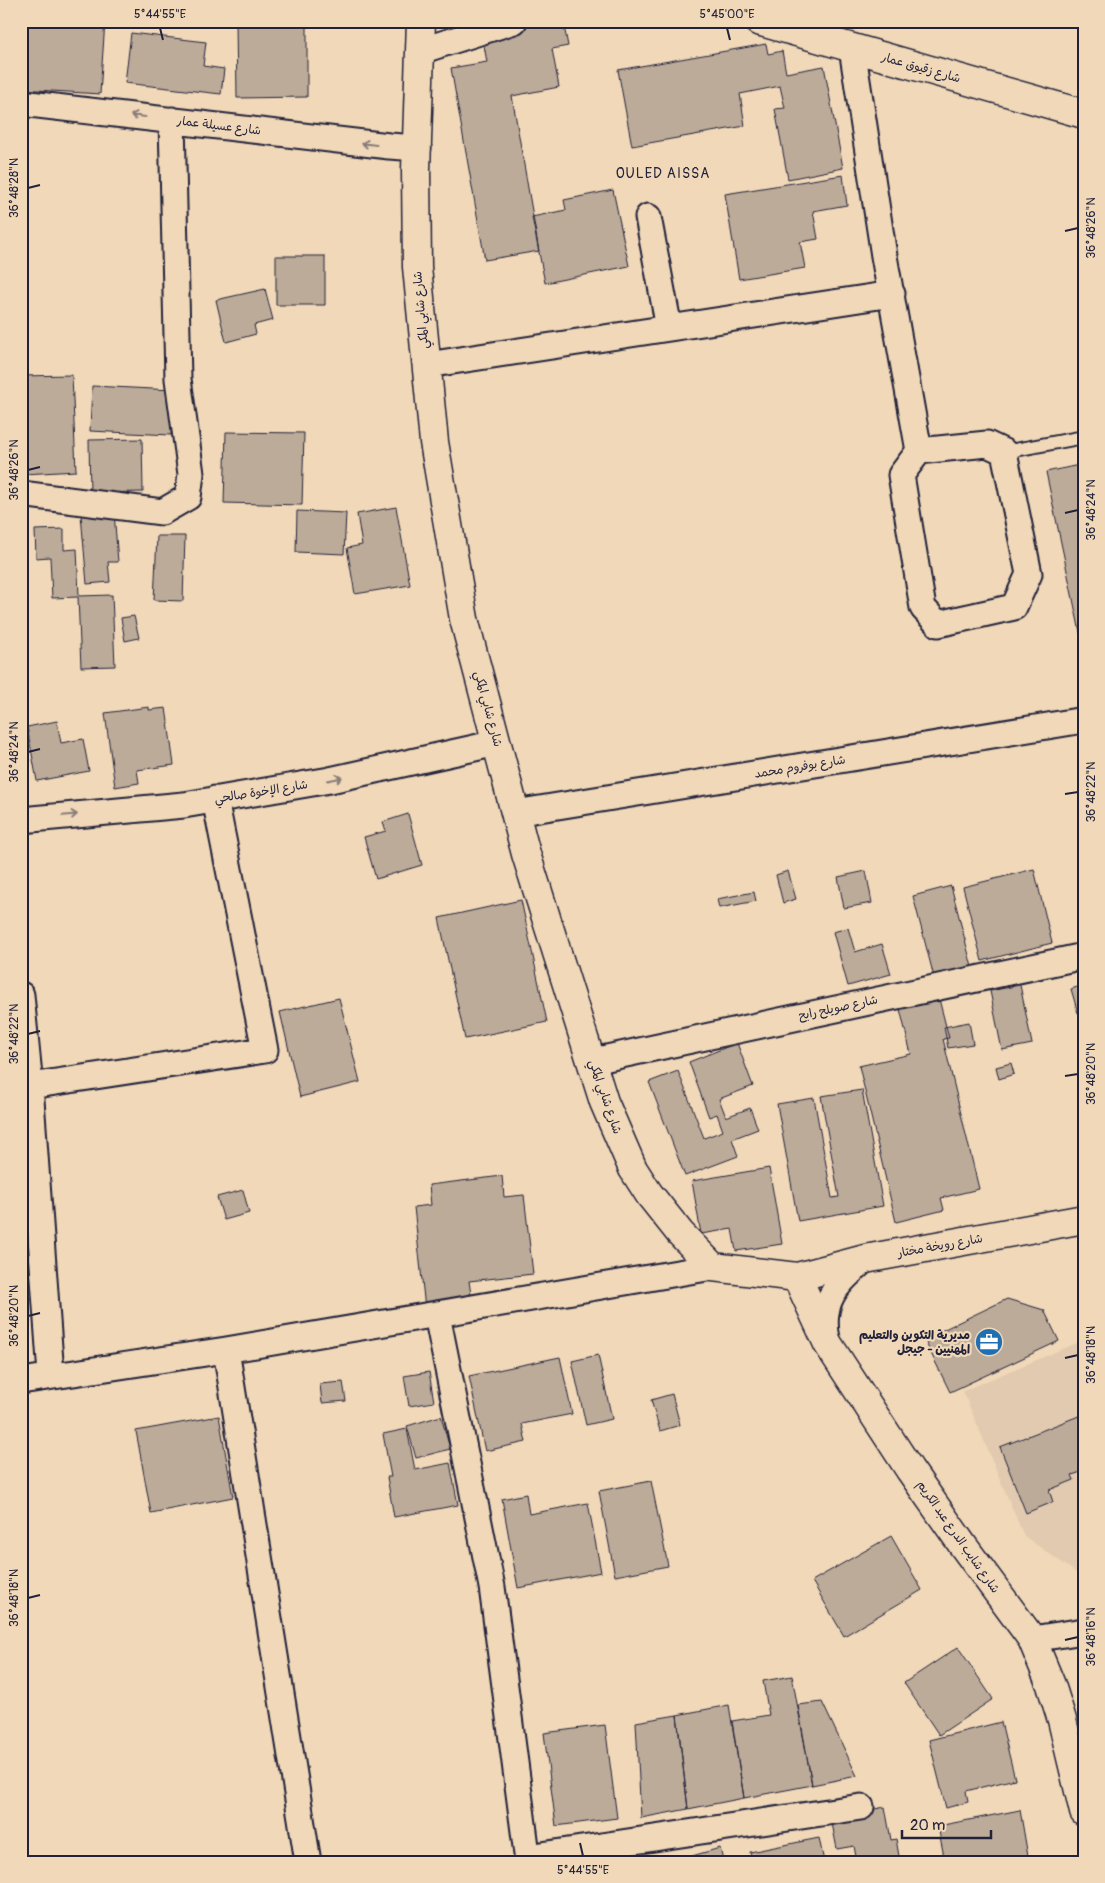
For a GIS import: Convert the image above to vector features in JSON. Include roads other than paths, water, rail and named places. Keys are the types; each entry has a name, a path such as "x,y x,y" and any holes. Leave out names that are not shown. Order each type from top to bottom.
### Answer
{"main road":[{"name":"شارع شابي المكي","path":"421,21 416,170 417,267 434,442 464,619 526,854 593,1062 604,1102 633,1169 649,1194 665,1216 703,1259 713,1267"},
{"name":"شارع زقيوق عمار","path":"758,21 1084,114"},
{"name":"شارع رويخة مختار","path":"797,1277 865,1260 1084,1219"},
{"path":"713,1267 797,1277"},
{"name":"شارع شايب الدرع عبد الكريم","path":"797,1277 828,1344 953,1532 1032,1638 1051,1685 1059,1711 1084,1812"}],"street":[{"path":"420,51 514,21"},
{"path":"852,48 884,256 918,451 901,475 923,608 938,624 1014,608 1029,574 1004,452 987,444 918,451"},
{"name":"شارع عسيلة عمار","path":"21,103 418,148"},
{"path":"21,494 162,512 188,497 190,474 178,379 172,120"},
{"path":"648,218 669,328"},
{"path":"427,366 892,294"},
{"name":"شارع بوفروم محمد","path":"515,813 1084,720"},
{"name":"شارع الإخوة صالحي","path":"21,820 184,804 215,799 330,780 496,743"},
{"path":"26,1088 265,1050 215,799"},
{"name":"شارع صويلح رابح","path":"593,1062 1084,956"},
{"path":"21,995 26,1088 51,1375"},
{"path":"828,1344 824,1325 826,1305 841,1281 865,1260"},
{"path":"21,1381 226,1350 713,1267"},
{"path":"437,1315 492,1587 528,1860 861,1807"},
{"path":"226,1350 308,1862"},
{"path":"1032,1638 1084,1631"}],"lane":[{"path":"1004,452 1084,438"}],"place":[{"name":"مديرية التكوين والتعليم المهنيين - جيجل","path":"989,1342"}],"district":[{"name":"OULED AISSA","path":"663,173"}]}
